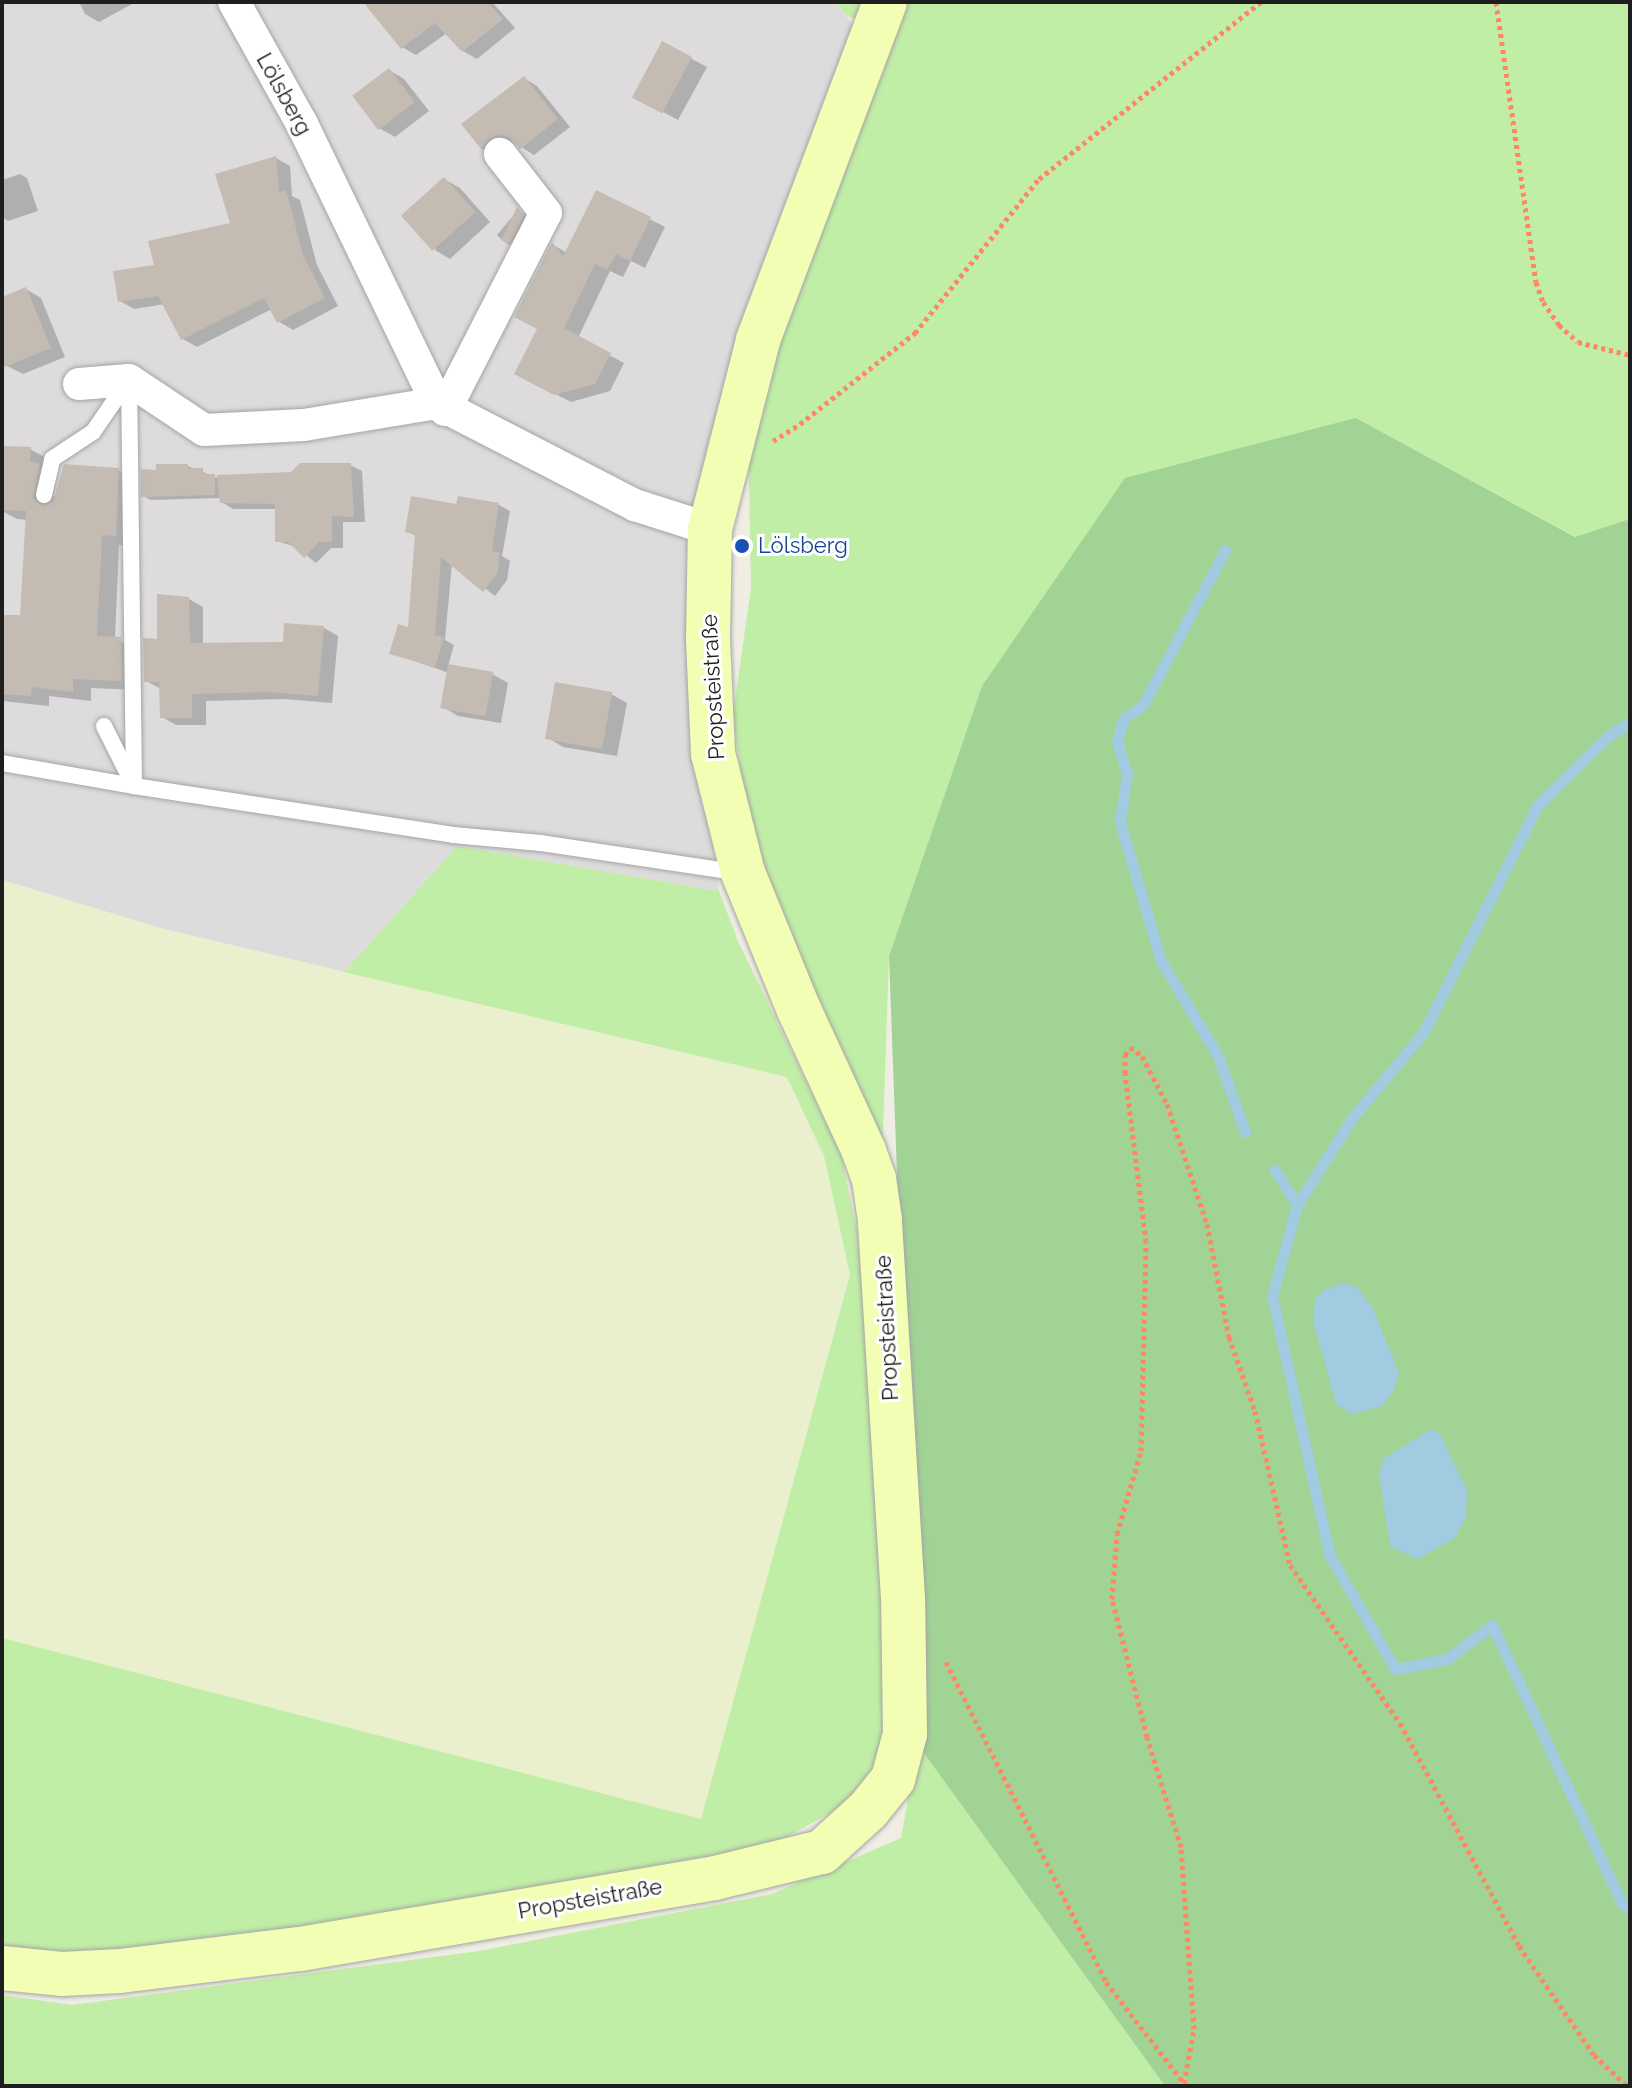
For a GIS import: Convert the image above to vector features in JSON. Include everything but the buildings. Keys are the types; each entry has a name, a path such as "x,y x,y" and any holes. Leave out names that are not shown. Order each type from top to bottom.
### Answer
{"street":[{"name":"Lölsberg","path":"234,2 302,124 441,406"},
{"name":"Propsteistraße","path":"2,1968 62,1974 120,1971 300,1949 715,1878 822,1852 868,1810 893,1779 905,1734 903,1598 880,1220 874,1179 743,873 713,754 708,639 710,529 758,340 885,2"},
{"path":"441,406 546,213 500,154"},
{"path":"79,384 129,380 204,430 304,425 441,406 635,505 710,529"}],"lane":[{"path":"44,495 52,459 93,432 129,380"},
{"path":"129,380 134,786"},
{"path":"104,726 134,786"},
{"path":"2,763 26,770 453,835 541,843 743,873"}],"path":[{"path":"722,473 800,424 915,333 1039,179 1261,2"},
{"path":"1496,2 1536,282 1543,302 1559,325 1578,342 1630,355"},
{"path":"1185,2084 1194,2029 1181,1847 1147,1737 1112,1599 1117,1534 1141,1451 1146,1242 1125,1073 1125,1055 1130,1047 1142,1056 1167,1104 1207,1224 1229,1337 1255,1411 1290,1565 1400,1723 1519,1946 1594,2055 1627,2086"},
{"path":"941,1655 1106,1982 1185,2084"}],"shaded area":[{"path":"2,2 836,2 859,33 737,358 698,736 719,891 457,846 344,972 160,928 2,880"}],"green space":[{"path":"836,2 1630,2 1630,519 1576,537 1356,418 982,686 889,956 880,1220 749,834 733,715 751,587 748,436 796,291 891,33 847,16"},
{"path":"1356,418 1575,537 1630,519 1630,2086 1165,2086 918,1745 889,956 982,686 1125,478"},
{"path":"457,846 719,891 738,941 841,1154 857,1232 886,1568 888,1742 861,1795 715,1878 2,1968 2,1638 701,1819 850,1275 824,1156 787,1077 344,972"},
{"path":"2,880 160,928 788,1077 824,1156 850,1275 701,1820 2,1638"},
{"path":"918,1745 1165,2086 2,2086 2,1995 72,2005 479,1951 772,1894 901,1838"}],"water":[{"path":"1344,1283 1356,1287 1371,1304 1399,1373 1393,1391 1382,1406 1353,1414 1336,1404 1313,1320 1315,1299 1324,1290"},
{"path":"1432,1429 1441,1436 1467,1491 1466,1517 1456,1537 1418,1559 1390,1546 1379,1474 1384,1458"}],"waterway":[{"path":"1225,550 1143,705 1123,719 1117,741 1127,773 1120,822 1161,961 1218,1056 1245,1132"},
{"path":"1297,1205 1352,1118 1423,1033 1537,806 1608,736 1630,722"},
{"path":"1275,1170 1297,1205 1272,1296 1329,1554 1395,1669 1447,1659 1492,1625 1621,1902 1630,1910"}],"place":[{"name":"Lölsberg","path":"742,546"}]}
